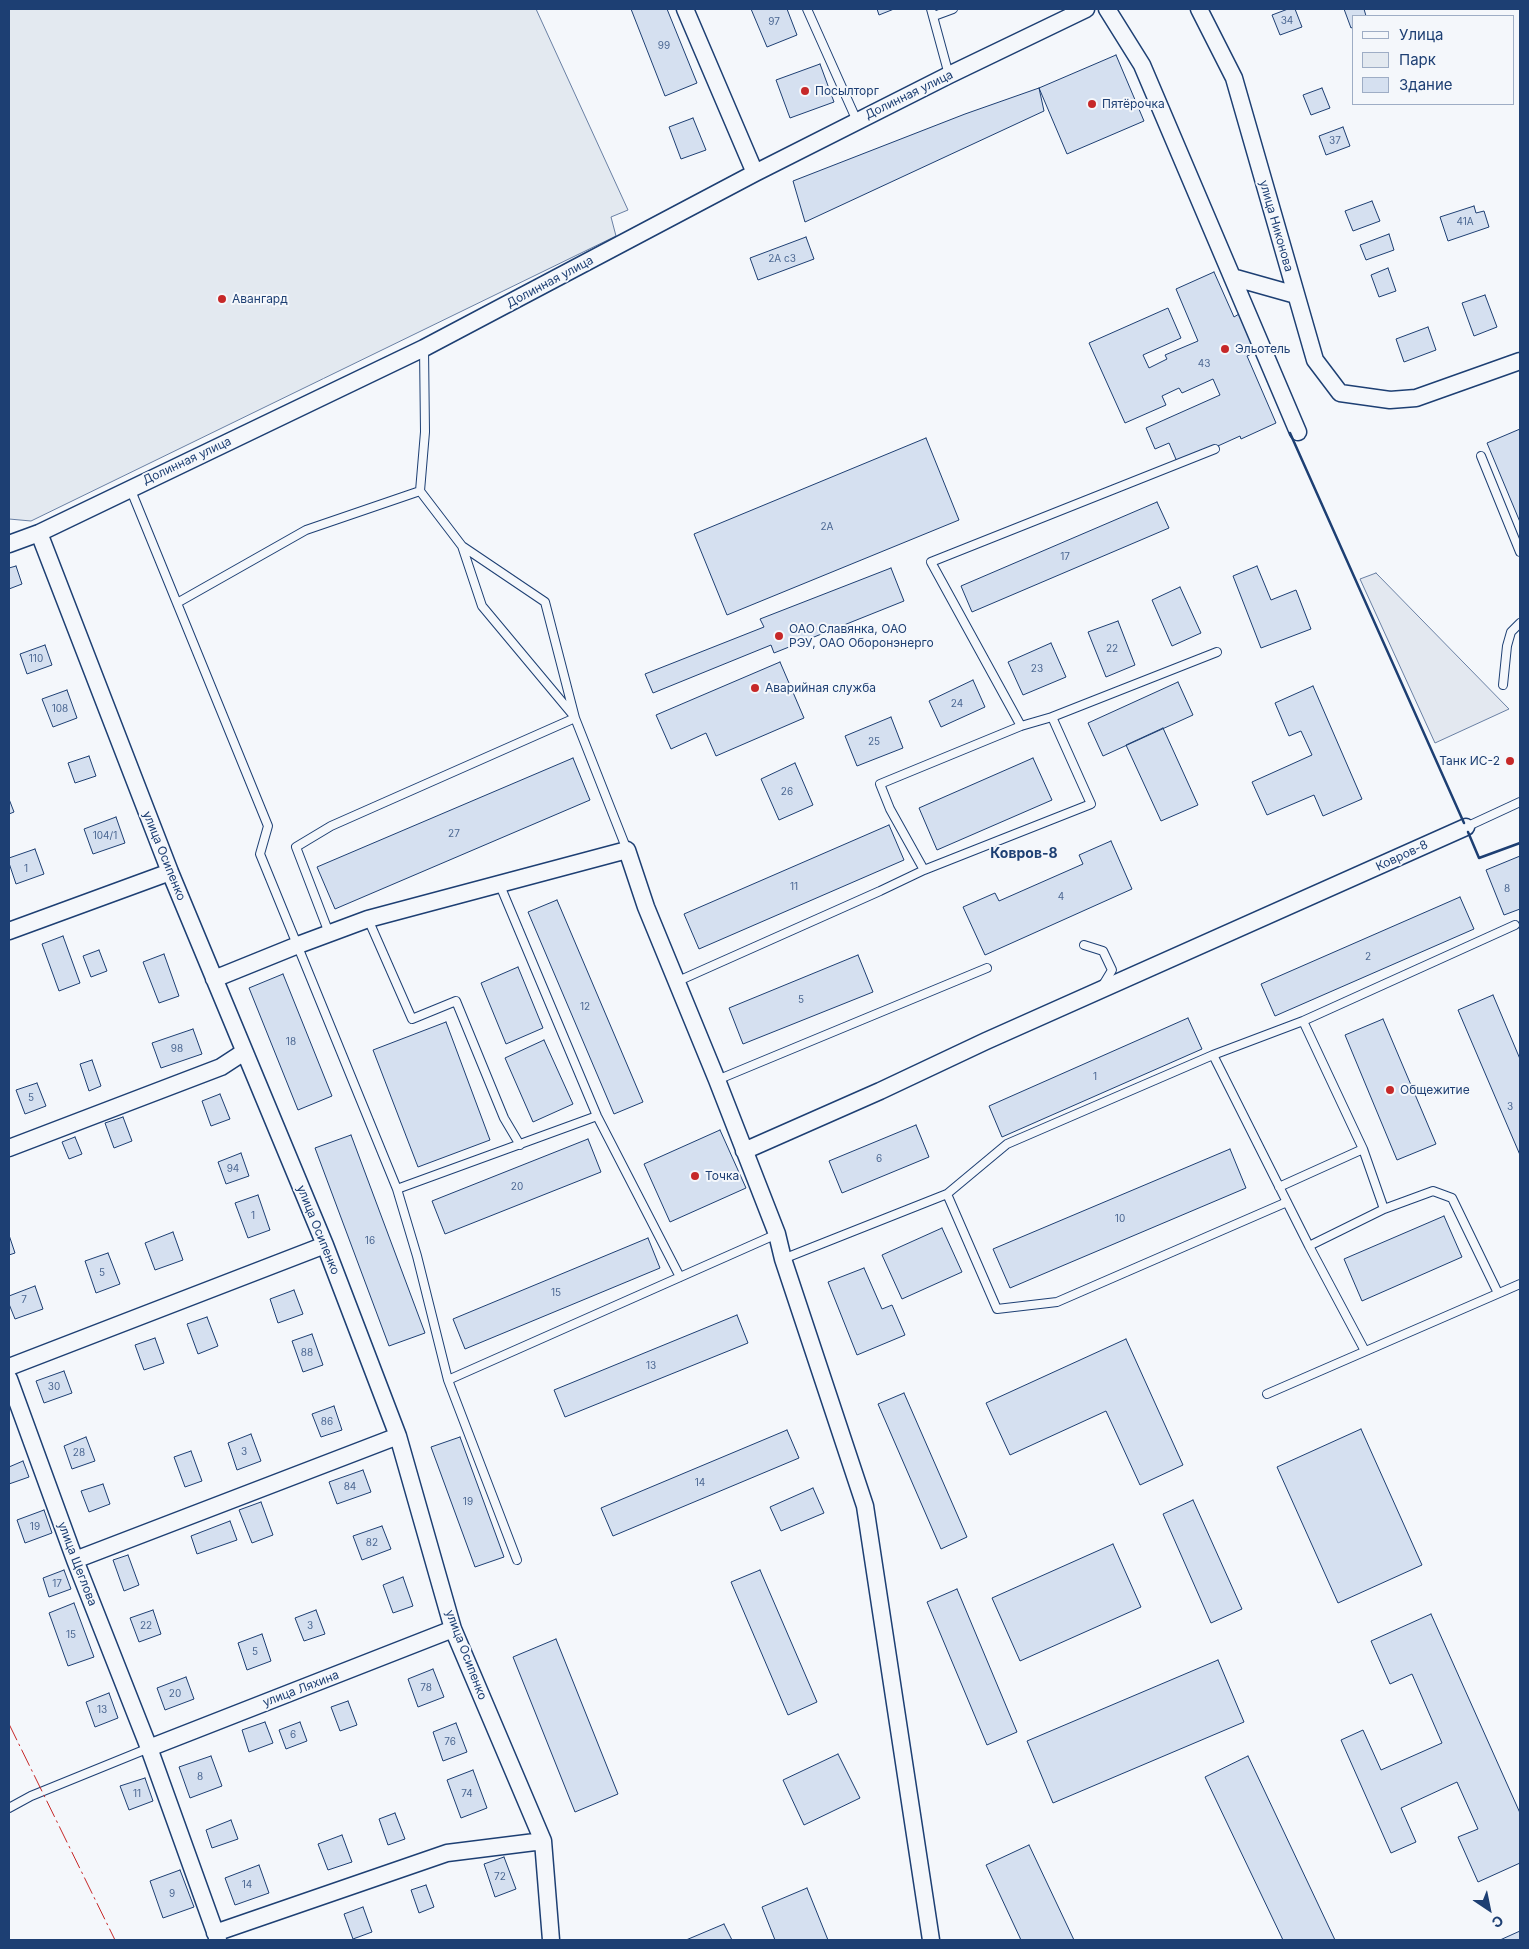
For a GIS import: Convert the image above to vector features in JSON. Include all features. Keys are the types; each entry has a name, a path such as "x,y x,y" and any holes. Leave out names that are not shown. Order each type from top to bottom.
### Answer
{"street":[{"path":"685,9 755,173"},
{"name":"Долинная улица","path":"9,544 39,533 424,348 755,173 949,75 1086,9"},
{"path":"1107,9 1142,65 1298,432"},
{"name":"улица Никонова","path":"1199,9 1234,78 1315,360 1340,393 1390,400 1416,398 1520,361"},
{"path":"1232,277 1296,295"},
{"name":"улица Осипенко","path":"39,533 170,872 325,1245 398,1436 453,1629 543,1841 551,1940"},
{"name":"Ковров-8","path":"744,1151 1466,827"},
{"path":"214,979 329,933 368,920 499,883 627,850 646,908 717,1080 777,1234 783,1258 864,1506 931,1940"},
{"path":"9,931 170,872"},
{"path":"9,1148 221,1067 244,1052"},
{"path":"9,1367 325,1245"},
{"name":"улица Щеглова","path":"9,1379 75,1560 149,1748 216,1936"},
{"path":"75,1560 398,1436"},
{"name":"улица Ляхина","path":"149,1748 453,1629"},
{"path":"216,1936 447,1853 543,1841"}],"lane":[{"path":"807,9 857,121"},
{"path":"949,75 933,12 953,9"},
{"path":"424,348 425,432 420,492 462,546 545,602 575,718 627,850"},
{"path":"1021,726 931,562 1215,449"},
{"path":"1481,456 1520,552"},
{"path":"130,488 268,826 260,854 397,1189 417,1256 448,1380 517,1560"},
{"path":"177,603 306,530 420,492"},
{"path":"462,546 482,606 575,718"},
{"path":"1503,685 1507,646 1511,632 1520,623"},
{"path":"924,870 890,809 880,784 1021,726 1052,717 1217,652"},
{"path":"676,982 924,870 1091,804 1052,717"},
{"path":"329,933 296,847 331,826 575,718"},
{"path":"1466,827 1520,802"},
{"path":"499,883 596,1116 680,1277"},
{"path":"368,920 412,1019 456,1001 504,1118 520,1145"},
{"path":"783,1258 948,1194 1007,1144 1213,1055 1303,1021 1515,925"},
{"path":"1084,945 1103,951 1112,970 1100,990"},
{"path":"717,1080 987,968"},
{"path":"1303,1021 1363,1149 1384,1210"},
{"path":"1213,1055 1309,1246 1365,1352"},
{"path":"397,1189 596,1116"},
{"path":"1279,1187 1363,1149"},
{"path":"1309,1246 1384,1210 1433,1191 1452,1198 1498,1293"},
{"path":"948,1194 997,1309 1057,1302 1288,1202"},
{"path":"448,1380 777,1234"},
{"path":"1267,1394 1520,1284"},
{"path":"9,1808 31,1796 149,1748"}],"green space":[{"name":"Авангард","path":"9,9 536,9 628,210 611,217 616,236 31,521 9,519"}],"shaded area":[{"path":"1376,573 1509,709 1435,743 1360,579"}],"building":[{"path":"631,9 667,9 697,83 665,96"},
{"path":"751,9 787,9 797,35 767,47"},
{"path":"877,9 894,9 879,15"},
{"path":"1288,9 1295,9 1302,27 1280,35 1272,15"},
{"path":"1344,9 1364,9 1366,15 1352,15 1351,28"},
{"name":"Пятёрочка","path":"1116,55 1144,121 1067,154 1039,88"},
{"name":"Посылторг","path":"820,64 834,102 790,118 776,80"},
{"path":"1039,88 1044,111 805,222 793,181 965,114"},
{"path":"1322,88 1330,108 1311,115 1303,95"},
{"path":"693,118 706,150 681,159 669,127"},
{"path":"1343,127 1350,146 1326,155 1319,136"},
{"path":"1372,201 1380,221 1353,231 1345,211"},
{"path":"1474,206 1476,213 1484,211 1489,227 1448,241 1440,217"},
{"path":"1389,234 1394,250 1366,260 1360,245"},
{"path":"806,237 814,259 758,280 750,258"},
{"path":"1388,268 1396,291 1379,297 1371,275"},
{"path":"1214,272 1234,317 1239,314 1256,352 1247,356 1276,423 1241,439 1240,436 1178,464 1169,443 1155,449 1146,428 1220,395 1213,379 1182,393 1179,388 1162,396 1166,405 1125,423 1089,343 1168,308 1181,338 1143,355 1149,368 1167,359 1165,355 1198,341 1176,289"},
{"path":"1485,295 1497,327 1474,336 1462,303"},
{"path":"1428,327 1436,350 1404,362 1396,339"},
{"path":"1520,429 1520,522 1487,443"},
{"path":"926,438 959,520 727,615 694,534"},
{"path":"1157,502 1169,528 972,612 961,586"},
{"path":"16,566 22,584 9,589 9,568"},
{"path":"1257,566 1271,600 1296,590 1311,629 1261,648 1233,576"},
{"name":"ОАО Славянка, ОАО РЭУ, ОАО Оборонэнерго","path":"891,568 904,601 774,653 771,645 653,693 645,674 764,627 760,619"},
{"path":"1180,587 1201,633 1172,646 1152,600"},
{"path":"1118,621 1135,665 1106,677 1088,632"},
{"path":"1051,643 1066,677 1023,695 1008,662"},
{"path":"45,645 52,665 27,674 20,654"},
{"name":"Аварийная служба","path":"780,662 804,718 716,756 706,733 671,749 656,715"},
{"path":"973,680 985,707 941,727 929,701"},
{"path":"1178,682 1193,715 1103,756 1088,723"},
{"path":"1313,686 1362,799 1323,816 1314,795 1267,815 1252,782 1312,755 1301,731 1289,736 1275,703"},
{"path":"67,690 77,718 53,727 42,699"},
{"path":"891,717 903,748 857,766 845,736"},
{"path":"1163,728 1198,805 1161,821 1126,745"},
{"path":"89,756 96,776 75,783 68,763"},
{"path":"573,758 590,800 335,909 317,867"},
{"path":"1033,758 1052,800 937,850 919,808"},
{"path":"795,763 813,805 779,820 761,779"},
{"path":"9,799 14,812 9,814"},
{"path":"116,817 125,843 93,854 84,829"},
{"path":"889,825 904,860 699,949 684,914"},
{"path":"1111,841 1132,889 985,955 963,907 995,893 999,901 1083,864 1079,855"},
{"path":"35,849 44,874 16,884 9,858"},
{"path":"1520,856 1520,909 1504,915 1486,870"},
{"path":"1460,897 1474,929 1275,1016 1261,984"},
{"path":"557,900 643,1102 614,1114 528,912"},
{"path":"63,936 80,983 59,991 42,944"},
{"path":"99,950 107,971 91,977 83,956"},
{"path":"164,954 179,996 159,1003 143,962"},
{"path":"858,955 873,992 743,1044 729,1008"},
{"path":"518,967 543,1028 506,1044 481,983"},
{"path":"283,974 332,1096 298,1110 249,988"},
{"path":"1493,995 1520,1059 1520,1155 1458,1010"},
{"path":"1188,1018 1202,1049 1002,1137 989,1106"},
{"name":"Общежитие","path":"1383,1019 1436,1144 1397,1160 1345,1035"},
{"path":"446,1022 490,1140 418,1167 373,1050"},
{"path":"193,1029 202,1054 161,1068 152,1043"},
{"path":"544,1040 573,1104 533,1122 505,1058"},
{"path":"92,1060 101,1086 89,1091 80,1064"},
{"path":"37,1083 46,1106 25,1114 16,1090"},
{"path":"220,1094 230,1119 211,1126 202,1101"},
{"path":"123,1117 132,1141 114,1148 105,1123"},
{"path":"916,1125 929,1157 842,1193 829,1161"},
{"name":"Точка","path":"720,1130 746,1188 670,1222 644,1164"},
{"path":"351,1135 425,1333 389,1346 315,1148"},
{"path":"75,1137 82,1154 69,1159 62,1142"},
{"path":"588,1139 601,1172 445,1234 432,1201"},
{"path":"1230,1149 1246,1188 1010,1288 993,1249"},
{"path":"241,1153 249,1176 226,1184 218,1162"},
{"path":"258,1195 270,1230 248,1238 235,1203"},
{"path":"1444,1216 1462,1257 1362,1301 1344,1259"},
{"path":"942,1228 962,1272 902,1299 882,1255"},
{"path":"173,1232 183,1260 155,1270 145,1243"},
{"path":"9,1235 15,1253 9,1255"},
{"path":"648,1238 660,1268 465,1349 453,1319"},
{"path":"108,1253 120,1284 96,1293 85,1261"},
{"path":"864,1268 882,1309 892,1305 905,1335 857,1355 828,1282"},
{"path":"35,1286 43,1309 15,1319 9,1304 9,1296"},
{"path":"294,1290 303,1314 278,1323 270,1299"},
{"path":"737,1315 748,1343 565,1417 554,1390"},
{"path":"207,1317 218,1346 198,1354 187,1324"},
{"path":"312,1334 323,1365 303,1372 292,1341"},
{"path":"155,1338 164,1363 144,1370 135,1345"},
{"path":"1126,1339 1183,1465 1140,1485 1106,1411 1010,1455 986,1403"},
{"path":"64,1371 72,1393 44,1403 36,1381"},
{"path":"904,1393 967,1537 941,1549 878,1404"},
{"path":"334,1406 342,1430 321,1437 312,1414"},
{"path":"1361,1429 1422,1565 1338,1603 1277,1467"},
{"path":"787,1430 799,1458 613,1536 601,1508"},
{"path":"251,1434 261,1461 237,1470 228,1443"},
{"path":"86,1437 95,1461 72,1469 64,1446"},
{"path":"460,1437 504,1557 475,1567 431,1447"},
{"path":"191,1451 202,1481 185,1487 174,1457"},
{"path":"23,1461 29,1477 9,1484 9,1467"},
{"path":"363,1470 371,1492 337,1504 329,1482"},
{"path":"103,1484 110,1504 89,1512 81,1491"},
{"path":"813,1488 824,1513 781,1531 770,1507"},
{"path":"1193,1500 1242,1609 1211,1623 1163,1514"},
{"path":"261,1502 273,1535 252,1543 239,1510"},
{"path":"44,1510 52,1533 25,1543 17,1520"},
{"path":"230,1521 237,1540 197,1554 191,1536"},
{"path":"382,1526 391,1549 362,1560 353,1536"},
{"path":"1113,1544 1141,1607 1020,1661 992,1598"},
{"path":"128,1555 139,1585 124,1591 113,1560"},
{"path":"64,1570 71,1589 49,1597 43,1578"},
{"path":"760,1570 817,1702 788,1715 731,1582"},
{"path":"403,1577 413,1606 393,1613 383,1585"},
{"path":"957,1589 1017,1732 987,1745 927,1602"},
{"path":"74,1603 94,1657 68,1666 49,1613"},
{"path":"153,1610 161,1634 139,1642 130,1618"},
{"path":"316,1610 325,1634 304,1641 295,1618"},
{"path":"1431,1614 1520,1813 1520,1863 1478,1882 1458,1837 1478,1829 1457,1782 1401,1808 1416,1842 1391,1853 1341,1740 1363,1730 1381,1770 1442,1743 1412,1674 1390,1684 1371,1641"},
{"path":"262,1634 271,1661 247,1670 238,1643"},
{"path":"556,1639 618,1794 575,1812 513,1657"},
{"path":"1218,1660 1244,1722 1053,1803 1027,1741"},
{"path":"433,1669 444,1697 418,1707 408,1679"},
{"path":"186,1677 194,1699 165,1710 157,1688"},
{"path":"109,1693 118,1718 95,1727 86,1702"},
{"path":"348,1701 357,1725 340,1731 331,1707"},
{"path":"265,1722 273,1743 249,1752 242,1730"},
{"path":"300,1722 307,1741 286,1749 279,1730"},
{"path":"456,1723 467,1752 443,1761 433,1732"},
{"path":"838,1754 860,1798 804,1825 783,1780"},
{"path":"211,1756 222,1786 190,1798 179,1767"},
{"path":"1248,1756 1335,1940 1283,1940 1205,1777"},
{"path":"473,1770 487,1808 461,1818 447,1780"},
{"path":"145,1778 153,1801 129,1810 120,1786"},
{"path":"395,1813 405,1839 388,1845 379,1819"},
{"path":"231,1820 238,1839 212,1848 206,1830"},
{"path":"342,1835 352,1862 328,1870 318,1844"},
{"path":"1029,1845 1074,1940 1021,1940 986,1865"},
{"path":"504,1857 516,1889 495,1897 484,1864"},
{"path":"259,1865 269,1893 235,1905 225,1878"},
{"path":"180,1870 194,1907 163,1918 150,1881"},
{"path":"426,1885 434,1907 419,1913 411,1890"},
{"path":"807,1888 828,1940 775,1940 762,1907"},
{"path":"363,1907 372,1932 353,1939 344,1914"},
{"path":"724,1924 732,1940 686,1940"},
{"path":"1520,1931 1520,1940 1500,1940"}],"wall":[{"path":"1290,433 1464,823"},
{"path":"1468,832 1479,858 1520,843"}],"power":[{"path":"9,1724 115,1940"}],"place":[{"name":"Посылторг","path":"805,91"},
{"name":"Пятёрочка","path":"1092,104"},
{"name":"Авангард","path":"222,299"},
{"name":"Эльотель","path":"1225,349"},
{"name":"ОАО Славянка, ОАО РЭУ, ОАО Оборонэнерго","path":"779,636"},
{"name":"Аварийная служба","path":"755,688"},
{"name":"Танк ИС-2","path":"1510,761"},
{"name":"Общежитие","path":"1390,1090"},
{"name":"Точка","path":"695,1176"}],"district":[{"name":"Ковров-8","path":"1024,854"}]}
